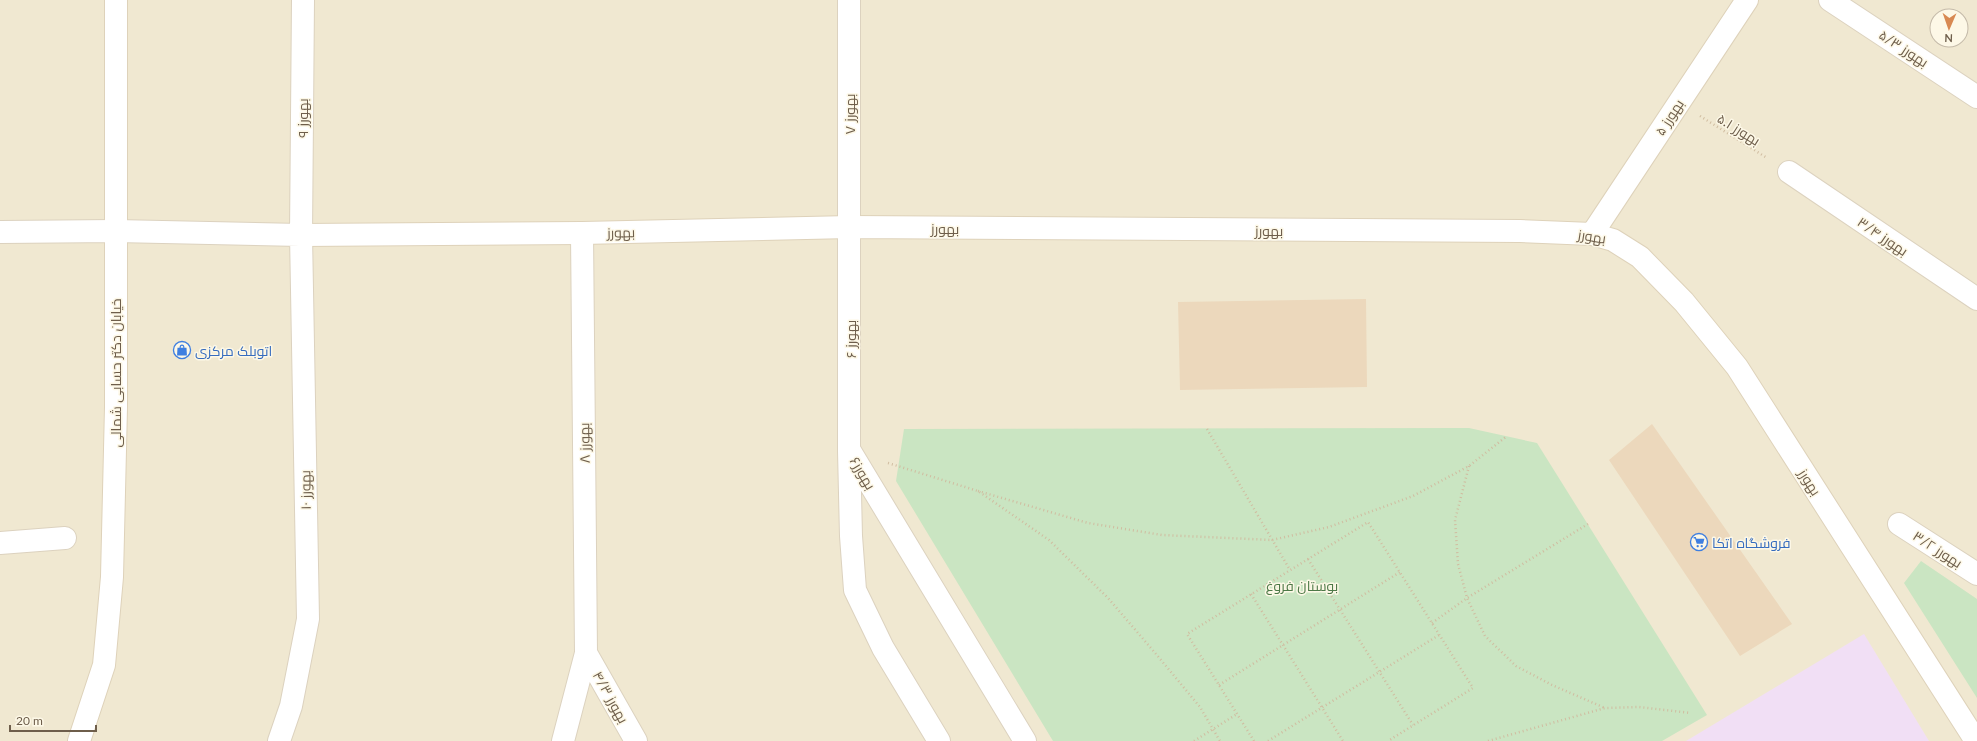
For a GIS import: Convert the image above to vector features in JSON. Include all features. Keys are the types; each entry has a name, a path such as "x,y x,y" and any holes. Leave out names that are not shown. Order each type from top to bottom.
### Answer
{"street":[{"name":"خیابان دکتر حسابی شمالی","path":"79,741 104,665 112,577 116,407 116,0"},
{"name":"بهورز ۹","path":"301,235 303,0"},
{"name":"بهورز ۷","path":"849,0 850,227"},
{"name":"بهورز ۵","path":"1592,234 1747,0"},
{"name":"بهورز ۵/۳","path":"1830,0 1977,97"},
{"name":"بهورز ۳/۴","path":"1789,172 1977,299"},
{"name":"بهورز","path":"0,232 116,231 301,235 582,233 850,227 1512,231 1592,234 1613,240 1640,257 1684,302 1736,367 1976,741"},
{"name":"بهورز ۶","path":"849,451 850,227"},
{"name":"بهورز ۸","path":"582,233 586,653"},
{"name":"بهورز ۱۰","path":"279,741 291,706 308,619 301,235"},
{"name":"بهورز۶","path":"849,451 851,536 855,590 883,648 939,741"},
{"name":"بهورز۶","path":"849,451 1025,741"},
{"name":"بهورز ۳/۲","path":"1899,524 1977,574"},
{"path":"0,543 65,538"},
{"path":"563,741 586,653"},
{"name":"بهورز ۴/۳","path":"586,653 636,741"}],"path":[{"name":"بهورز ۵.۱","path":"1679,102 1789,172"},
{"path":"1207,429 1290,570"},
{"path":"887,463 1088,523 1162,535 1272,540 1329,527 1413,496 1469,466 1507,436"},
{"path":"1469,466 1455,520 1458,564 1467,598 1485,636 1516,666 1552,685 1605,708"},
{"path":"978,491 1049,540 1108,598 1200,707 1220,741"},
{"path":"1254,741 1187,634 1368,522 1473,688 1388,741"},
{"path":"1432,623 1467,598 1588,524"},
{"path":"1308,559 1413,726"},
{"path":"1219,685 1400,572"},
{"path":"1251,594 1343,741"},
{"path":"1268,741 1439,634"},
{"path":"1488,741 1605,708 1639,707 1691,713"},
{"path":"1194,741 1237,714"}],"shaded area":[{"path":"0,0 1977,0 1977,741 0,741"},
{"path":"1864,634 1929,741 1686,741"}],"green space":[{"name":"بوستان فروغ","path":"1469,428 1537,443 1707,715 1662,741 1053,741 896,481 904,429"},
{"path":"1921,561 1977,599 1977,698 1904,583"}],"building":[{"path":"1366,299 1367,387 1180,390 1178,302"},
{"name":"فروشگاه اتکا","path":"1652,424 1792,624 1740,656 1609,460"}],"place":[{"name":"اتوبلک مرکزی","path":"182,350"},
{"name":"فروشگاه اتکا","path":"1699,542"}]}
